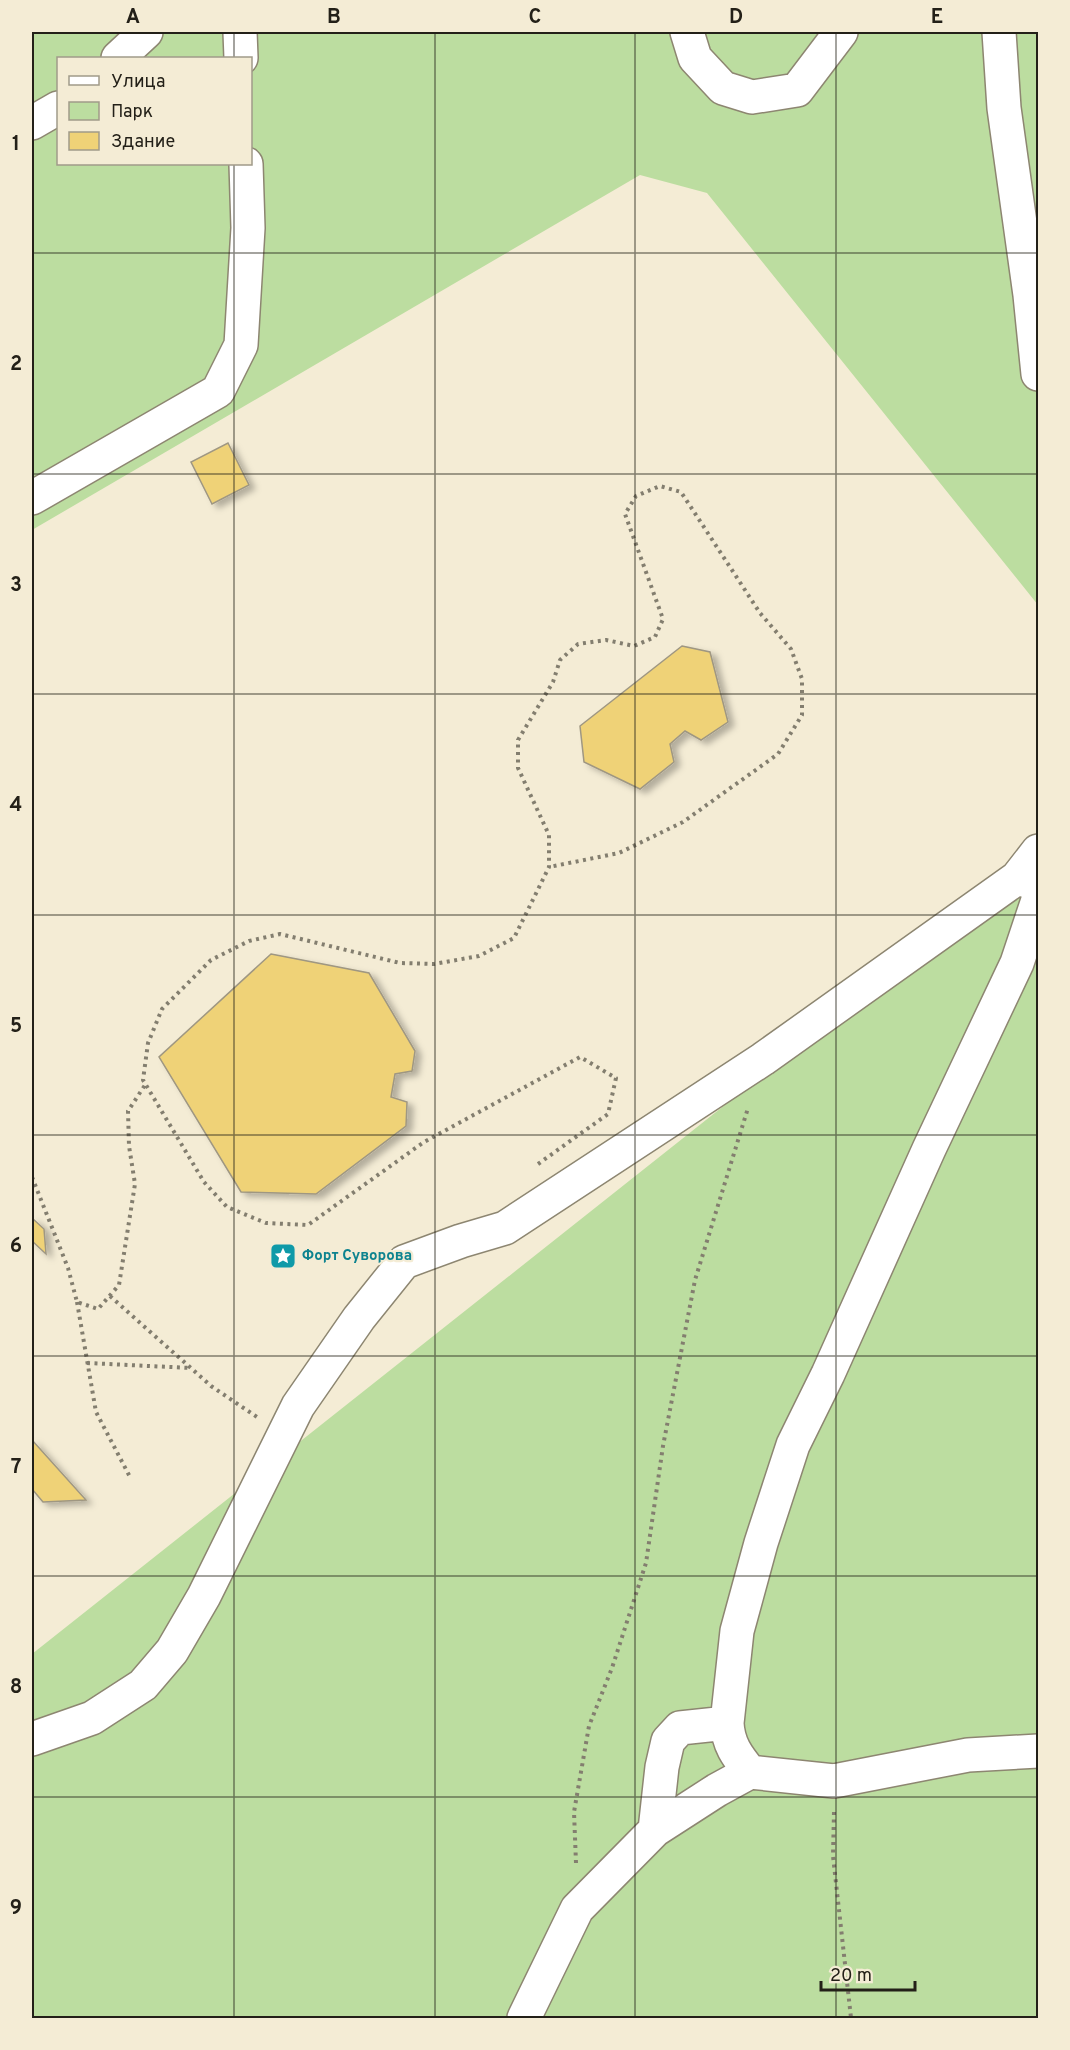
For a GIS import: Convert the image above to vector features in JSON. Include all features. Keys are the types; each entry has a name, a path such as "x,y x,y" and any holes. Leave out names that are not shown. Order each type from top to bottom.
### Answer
{"street":[{"path":"119,57 146,32"},
{"path":"240,32 241,57"},
{"path":"687,32 695,58 723,88 752,97 797,90 841,32"},
{"path":"999,32 1004,108 1030,295 1038,374"},
{"path":"32,123 57,109"},
{"path":"32,498 218,391 241,345 248,228 246,165"},
{"path":"750,1772 736,1754 728,1736 727,1723 737,1631 761,1543 793,1445 828,1374 929,1149 1017,963 1038,851"},
{"path":"32,1739 92,1718 143,1685 172,1651 204,1596 298,1406 359,1318 404,1262 505,1228 763,1059 1031,888"},
{"path":"656,1830 662,1767 668,1741 680,1728 727,1723"},
{"path":"524,2019 577,1909 656,1830 750,1772 834,1781 968,1755 1038,1751"}],"path":[{"path":"533,1168 608,1114 616,1078 579,1057 424,1142 308,1225 267,1223 227,1207 204,1182 143,1080 148,1043 162,1009 211,960 249,940 280,934 400,963 435,964 479,956 514,938 549,867 549,835 518,768 518,740 553,682 560,660 578,644 606,640 634,646 655,637 663,619 625,514 636,496 660,486 681,492 760,613 791,649 802,679 802,715 778,754 683,822 620,853 549,867"},
{"path":"577,1909 574,1812 589,1726 612,1668 646,1563 663,1446 695,1280 763,1059"},
{"path":"77,1302 98,1309 119,1286 135,1184 129,1146 128,1111 145,1085 168,1119"},
{"path":"32,1177 68,1268 77,1302 96,1412 130,1477"},
{"path":"110,1296 211,1386 284,1435"},
{"path":"87,1363 191,1368"},
{"path":"834,1781 833,1856 851,2019"}],"green space":[{"path":"32,32 1038,32 1038,605 707,193 640,175 32,530"},
{"path":"1038,857 1038,2018 32,2018 32,1654"}],"building":[{"path":"228,443 249,485 212,504 191,462"},
{"path":"682,646 710,652 728,722 701,740 685,731 670,744 674,762 640,789 584,762 580,726"},
{"path":"271,954 369,973 415,1051 412,1071 395,1074 391,1097 407,1102 406,1126 316,1194 241,1192 159,1057"},
{"path":"32,1218 44,1229 46,1254 32,1241"},
{"path":"32,1440 86,1500 43,1502 32,1489"}],"place":[{"name":"Форт Суворова","path":"283,1256"}]}
